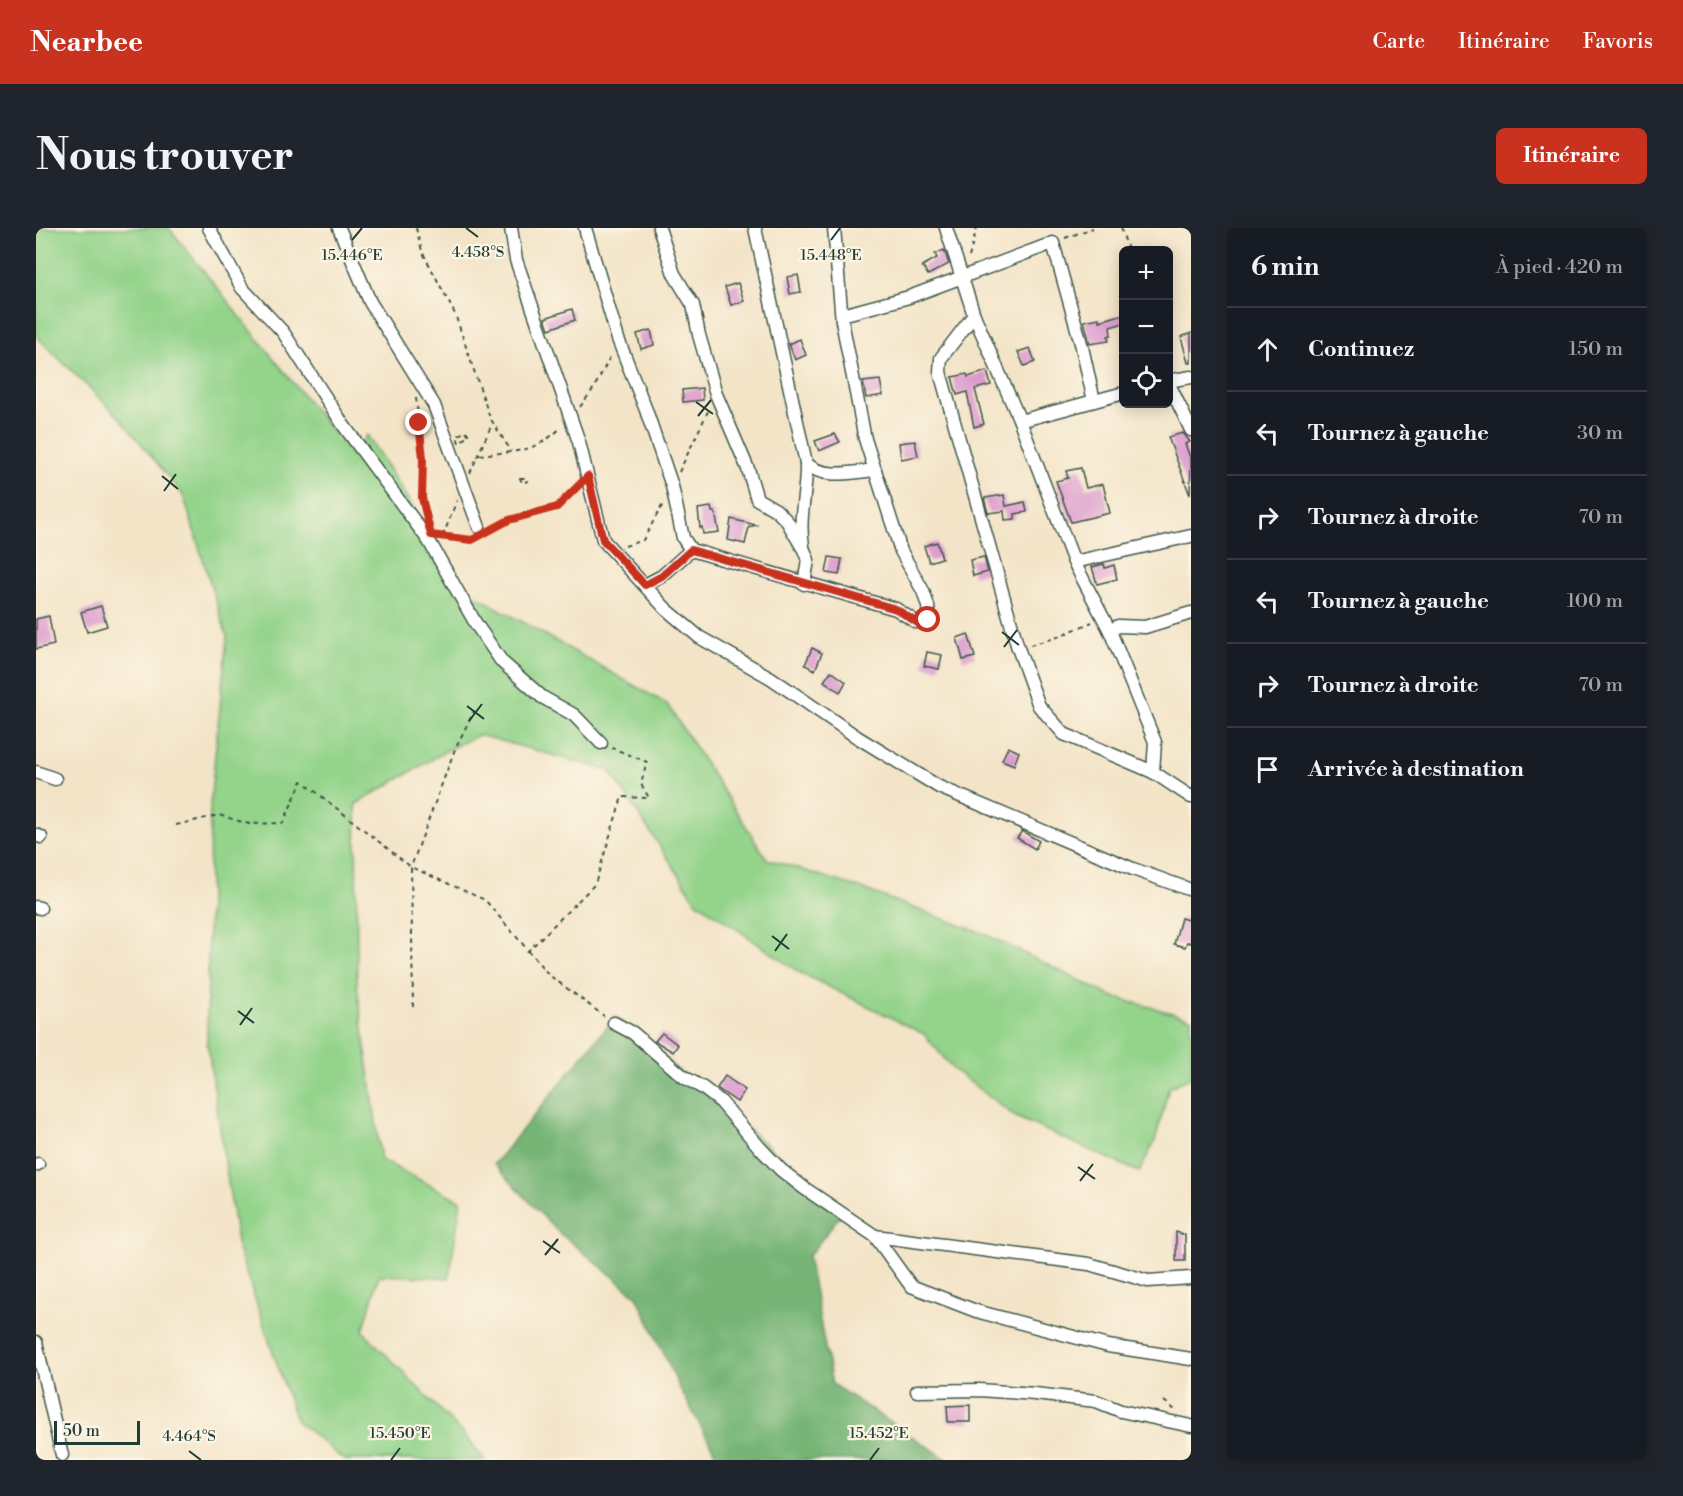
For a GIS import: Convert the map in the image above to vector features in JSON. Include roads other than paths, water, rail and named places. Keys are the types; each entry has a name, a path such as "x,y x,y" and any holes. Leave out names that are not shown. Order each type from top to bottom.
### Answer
{"street":[{"path":"209,228 242,288 283,332 344,426 429,541 476,624 502,662 542,697 574,715 601,743"},
{"path":"339,228 370,302 434,405 484,531"},
{"path":"511,228 516,260 588,476 603,540 666,609 699,637 771,678 857,737 939,787 1133,869 1191,890"},
{"path":"585,228 618,339 646,410 672,486 683,538 691,550 896,609 916,622 928,620 923,591 901,551 865,439 842,315 834,228"},
{"path":"658,228 674,274 693,305 716,394 748,469 757,500 776,510 787,521 804,550 808,560 804,584"},
{"path":"755,228 806,463 806,487 801,512 804,550"},
{"path":"946,228 974,315 1020,420 1074,562 1110,631 1155,742 1153,772"},
{"path":"842,315 909,297 1053,243 1082,346 1094,401"},
{"path":"974,315 940,358 940,372 1018,648 1039,706 1064,734 1153,772 1191,797"},
{"path":"1173,380 1191,377"},
{"path":"1173,392 1191,430"},
{"path":"1020,420 1119,394"},
{"path":"806,463 821,472 841,474 875,470"},
{"path":"1074,562 1191,536"},
{"path":"645,585 662,576 691,550"},
{"path":"1110,631 1118,626 1145,627 1191,613"},
{"path":"36,772 55,779"},
{"path":"614,1023 633,1033 684,1077 721,1102 760,1148 789,1176 875,1236 911,1286 975,1311 1108,1346 1191,1359"},
{"path":"875,1236 1089,1264 1148,1281 1191,1278"},
{"path":"36,1342 62,1455"},
{"path":"917,1391 979,1390 1096,1401 1121,1411 1191,1426"}]}
